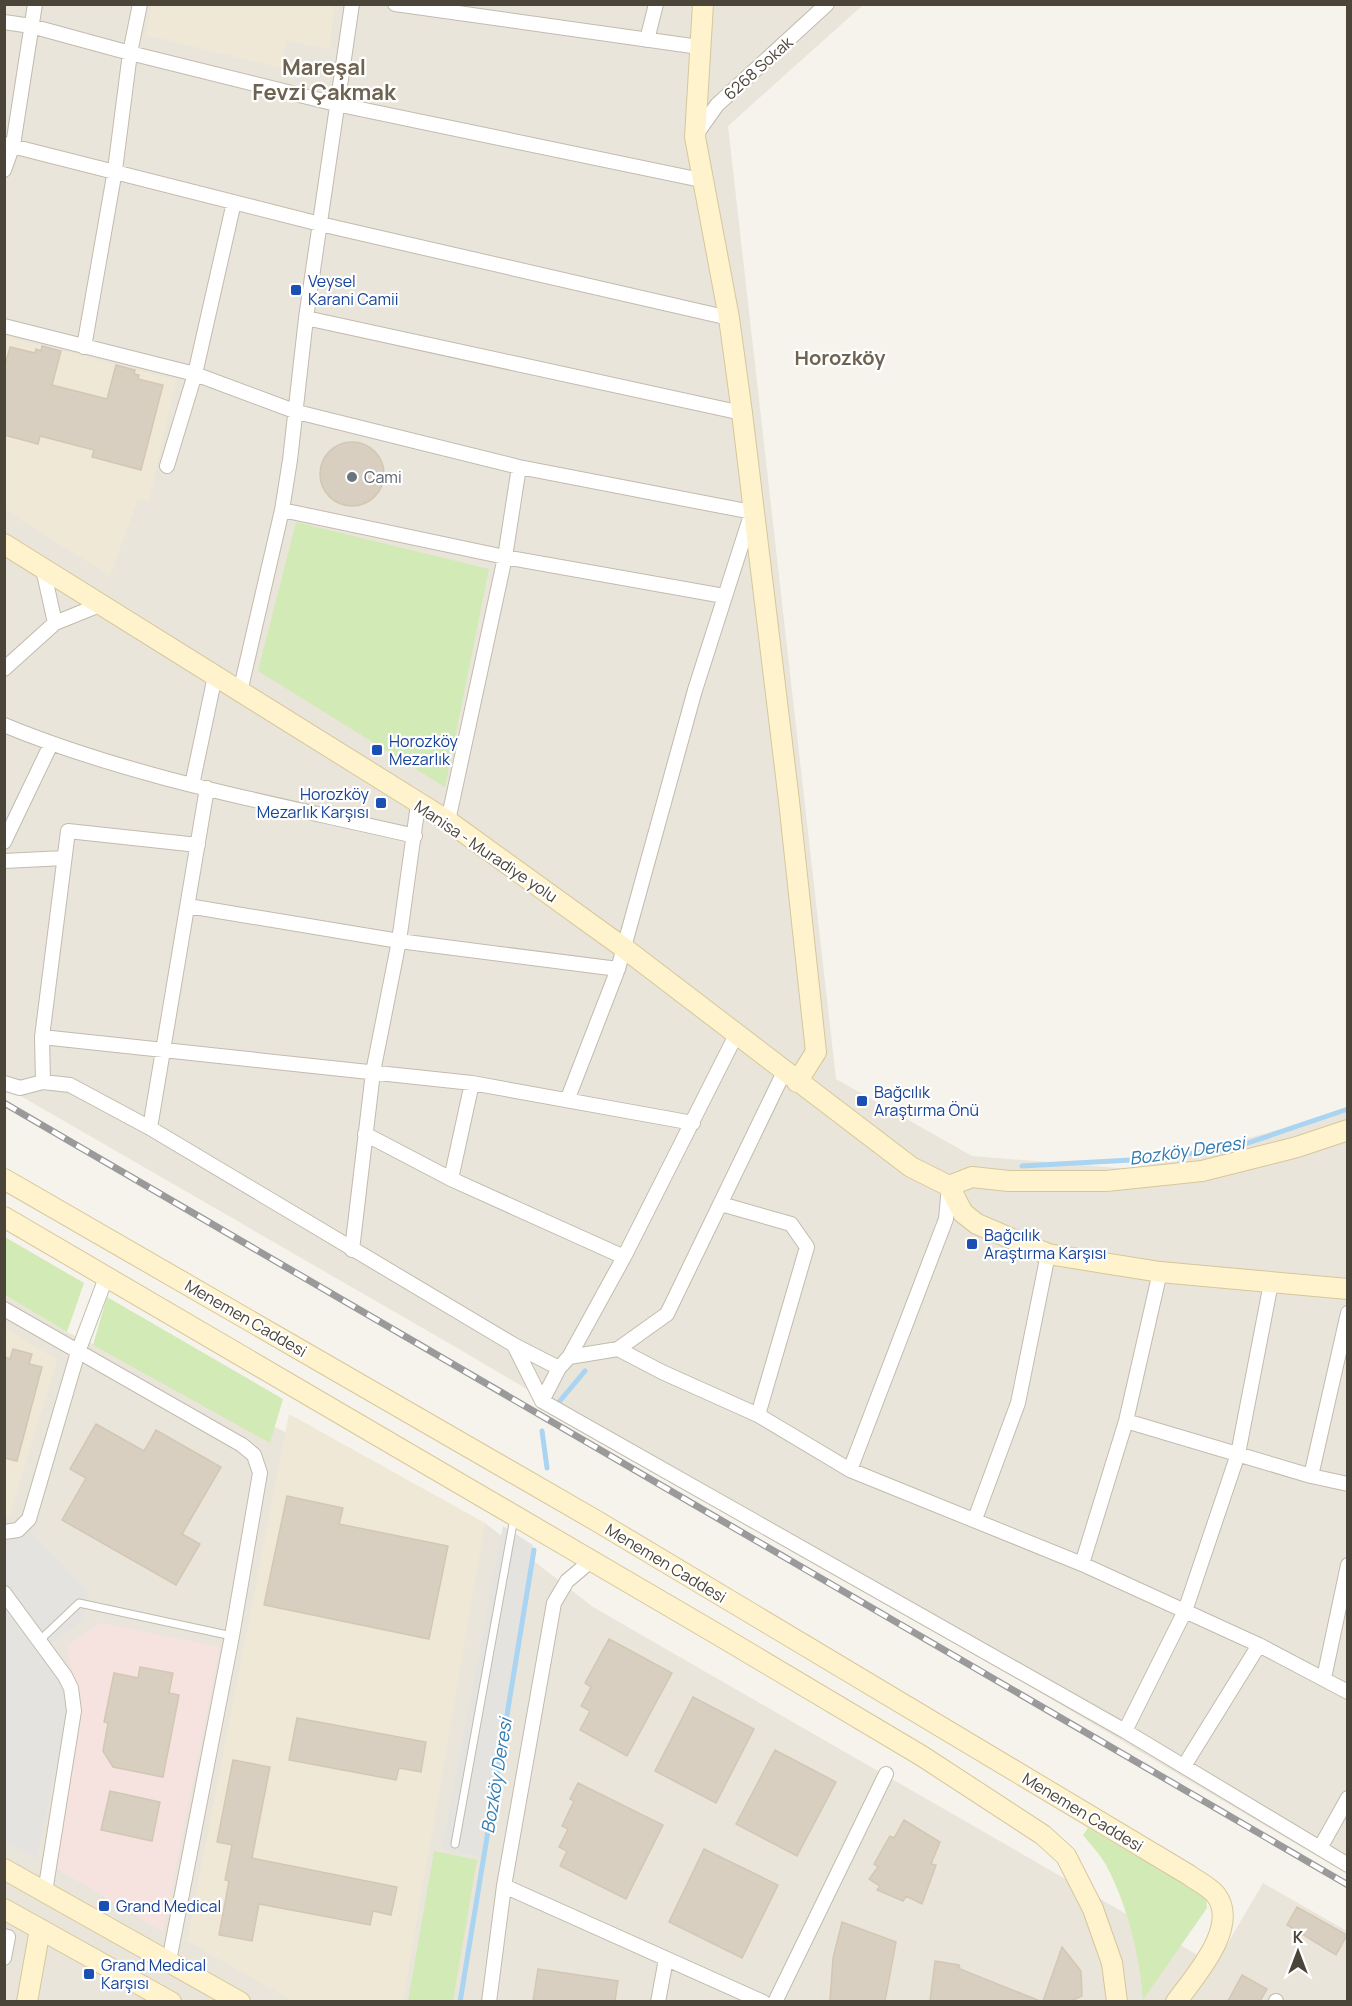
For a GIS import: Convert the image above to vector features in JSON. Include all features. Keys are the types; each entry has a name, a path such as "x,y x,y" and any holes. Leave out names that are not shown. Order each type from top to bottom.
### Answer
{"main road":[{"path":"703,4 695,137 701,180 729,318 742,413 752,512 789,801 816,1052 791,1077"},
{"name":"Manisa - Muradiye yolu","path":"4,544 448,821 624,948 911,1167 949,1186"},
{"path":"1347,1130 1297,1147 1203,1171 1106,1181 1009,1181 972,1177 949,1186 963,1213 977,1224 1048,1254 1160,1272 1347,1289"},
{"name":"Menemen Caddesi","path":"4,1179 595,1520 1189,1875 1216,1895 1222,1915 1219,1941 1176,2001"},
{"name":"Menemen Caddesi","path":"4,1217 107,1275 922,1756 1043,1835 1066,1856 1093,1909 1112,1963 1117,2001"},
{"path":"4,1869 240,2001"},
{"path":"4,1909 171,2001"},
{"path":"27,2001 40,1929"}],"street":[{"path":"4,170 35,4"},
{"path":"84,347 115,170 130,53 140,4"},
{"path":"240,692 282,510 297,412 306,318 352,4"},
{"path":"395,4 699,47"},
{"path":"647,40 656,4"},
{"name":"6268 Sokak","path":"695,137 717,105 826,4"},
{"path":"4,22 31,26 336,104 701,180"},
{"path":"9,145 115,170 320,224 729,318"},
{"path":"167,466 195,374 234,202"},
{"path":"306,318 742,413"},
{"path":"4,326 195,374 297,412 519,466 752,512 724,596 618,969 568,1098"},
{"path":"448,821 505,557 519,466"},
{"path":"282,510 505,557 724,596"},
{"path":"43,569 55,623"},
{"path":"4,669 55,623 102,604"},
{"path":"192,785 215,676"},
{"path":"4,724 51,744 192,785 415,836"},
{"path":"4,842 51,744"},
{"path":"150,1128 207,788"},
{"path":"352,1250 373,1072 399,941 418,804"},
{"path":"43,1082 42,1037 68,831 198,845"},
{"path":"4,861 64,858"},
{"path":"188,906 399,941 618,969"},
{"path":"542,1401 624,1257 736,1035"},
{"path":"42,1037 162,1048 472,1083 568,1098 693,1123"},
{"path":"569,1357 618,1349 667,1314 721,1204 791,1077"},
{"path":"4,1083 20,1088 43,1082 70,1085 150,1128 352,1250 514,1345 559,1368"},
{"path":"451,1179 472,1083"},
{"path":"365,1134 451,1179 624,1257"},
{"path":"850,1470 946,1219 949,1186"},
{"path":"721,1204 791,1224 807,1247 758,1415"},
{"path":"975,1519 1018,1403 1048,1254"},
{"path":"1082,1564 1126,1421 1160,1272"},
{"path":"4,1532 18,1530 29,1519 78,1352 107,1275"},
{"path":"1125,1731 1185,1611 1238,1454 1271,1283"},
{"path":"4,1309 242,1445 259,1464 260,1473 232,1636 169,1961"},
{"path":"1311,1476 1347,1313"},
{"path":"514,1345 542,1401 1125,1731 1347,1865"},
{"path":"618,1349 662,1372 758,1415 850,1470 1082,1564 1259,1645 1347,1692"},
{"path":"1126,1421 1311,1476 1347,1484"},
{"path":"489,2001 504,1886 554,1603 567,1581 592,1560"},
{"path":"1323,1678 1347,1565"},
{"path":"4,1593 65,1676 70,1688 74,1712 45,1892"},
{"path":"1184,1766 1259,1645"},
{"path":"775,2001 886,1774"},
{"path":"1320,1848 1347,1798"},
{"path":"504,1886 763,2001"},
{"path":"4,1936 8,1937 4,1958"},
{"path":"658,2001 666,1959"}],"lane":[{"path":"455,1844 515,1515"},
{"path":"39,1641 79,1603 232,1636"}],"shaded area":[{"path":"5,5 863,5 728,126 836,1079 972,1156 1130,1169 1347,1112 1347,1874 452,1345 5,1087"},
{"path":"151,5 334,5 330,50 286,40 281,68 146,35"},
{"path":"4,336 176,380 149,500 137,501 110,576 5,510"},
{"path":"5,1295 67,1332 485,1523 593,1607 1215,1965 1263,1883 1347,1931 1347,2001 5,2002"},
{"path":"4,1327 57,1360 9,1517 4,1517"},
{"path":"289,1414 485,1523 403,2001 293,2001 187,1941"},
{"path":"503,1526 533,1545 481,1857 442,1849"},
{"path":"30,1531 88,1591 83,1621 50,1644 60,1664 67,1715 37,1859 5,1842 5,1534"},
{"path":"101,1623 220,1647 163,1932 56,1868 81,1705 66,1646"}],"green space":[{"path":"296,522 489,569 445,787 258,671"},
{"path":"5,1237 84,1283 67,1332 5,1295"},
{"path":"107,1297 283,1399 270,1443 93,1345"},
{"path":"1088,1828 1206,1897 1207,1908 1143,2000 1136,1948 1126,1913 1106,1865 1083,1835"},
{"path":"434,1851 477,1860 453,2001 408,2001"}],"building":[{"path":"42,346 61,351 52,385 107,399 116,365 135,370 134,374 139,375 138,379 163,385 141,470 92,457 94,450 40,436 38,444 4,435 4,369 10,347 35,353 36,349 41,351"},
{"name":"Cami","path":"352,442 364,444 375,451 382,462 384,474 382,486 375,497 364,504 352,506 340,504 329,497 322,486 320,474 322,462 329,451 340,444"},
{"path":"13,1349 32,1354 29,1364 42,1367 17,1461 4,1458 4,1357 10,1359"},
{"path":"96,1424 144,1451 156,1430 221,1467 182,1534 200,1544 176,1585 62,1520 86,1478 70,1469"},
{"path":"287,1496 343,1508 339,1524 448,1546 429,1639 264,1605"},
{"path":"609,1639 672,1673 627,1756 580,1730 590,1711 581,1706 591,1687 585,1683"},
{"path":"140,1667 173,1673 169,1693 179,1695 163,1777 113,1767 103,1751 108,1723 104,1722 114,1673 138,1678"},
{"path":"693,1697 754,1729 716,1803 655,1771"},
{"path":"297,1718 426,1742 421,1772 399,1768 396,1780 289,1760"},
{"path":"775,1750 836,1782 797,1856 736,1824"},
{"path":"233,1760 270,1767 252,1858 397,1887 391,1915 373,1911 370,1925 259,1904 252,1941 219,1935 229,1881 225,1880 232,1845 217,1842"},
{"path":"578,1783 663,1825 626,1899 560,1866 567,1851 559,1847 568,1829 562,1826 574,1801 570,1799"},
{"path":"110,1791 160,1802 152,1841 101,1830"},
{"path":"904,1820 940,1842 931,1864 936,1865 922,1904 906,1896 903,1901 877,1890 880,1886 869,1879 878,1867 874,1864 890,1836 894,1838"},
{"path":"704,1849 778,1885 742,1958 669,1922"},
{"path":"1297,1907 1347,1935 1336,1955 1287,1925"},
{"path":"842,1922 896,1942 885,2001 830,2001 833,1958"},
{"path":"1062,1947 1081,1971 1082,1996 1071,2001 1043,2001"},
{"path":"935,1961 959,1965 960,1969 1040,2001 930,2001"},
{"path":"538,1969 618,1981 615,2001 533,2001"},
{"path":"1242,1975 1267,1989 1260,2001 1228,2001"}],"waterway":[{"name":"Bozköy Deresi","path":"1022,1166 1149,1159 1233,1148 1348,1109"},
{"name":"Bozköy Deresi","path":"559,1402 585,1371"},
{"name":"Bozköy Deresi","path":"542,1431 547,1468"},
{"name":"Bozköy Deresi","path":"460,2002 534,1550"}],"railway":[{"path":"4,1103 1348,1885"}],"place":[{"name":"Veysel Karani Camii","path":"296,290"},
{"name":"Cami","path":"352,477"},
{"name":"Horozköy Mezarlık","path":"377,750"},
{"name":"Horozköy Mezarlık Karşısı","path":"381,803"},
{"name":"Bağcılık Araştırma Önü","path":"862,1101"},
{"name":"Bağcılık Araştırma Karşısı","path":"972,1244"},
{"name":"Grand Medical","path":"104,1906"},
{"name":"Grand Medical Karşısı","path":"89,1974"}],"district":[{"name":"Mareşal Fevzi Çakmak","path":"324,80"},
{"name":"Horozköy","path":"840,358"}]}
